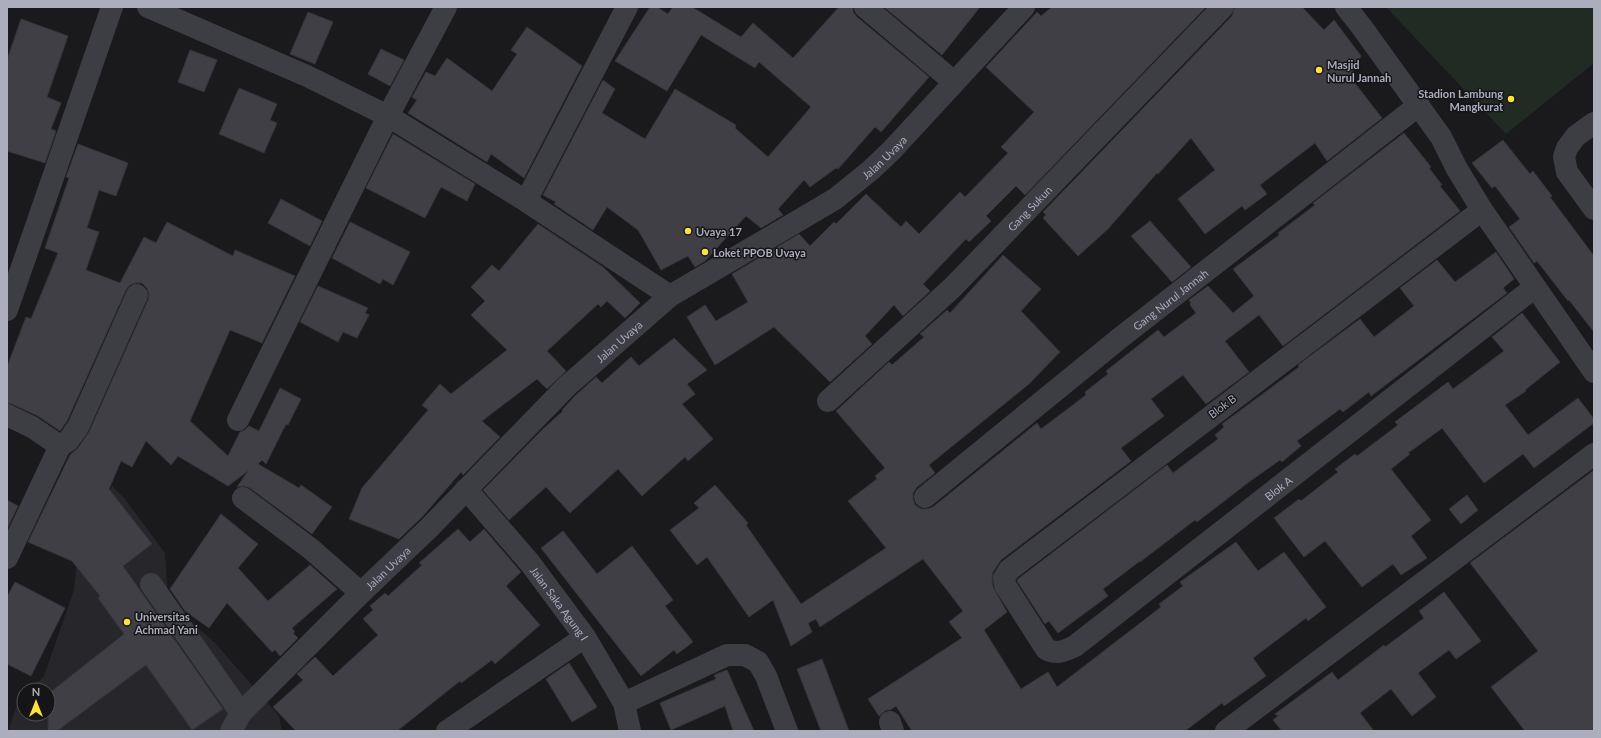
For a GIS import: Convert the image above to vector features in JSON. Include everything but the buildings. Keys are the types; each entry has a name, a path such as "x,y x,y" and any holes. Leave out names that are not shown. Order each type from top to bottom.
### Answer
{"street":[{"path":"7,310 112,7"},
{"path":"148,7 307,76 323,86 388,116 526,201 670,296"},
{"path":"238,420 388,116 446,7"},
{"path":"526,201 627,7"},
{"path":"865,7 954,82"},
{"name":"Jalan Uvaya","path":"236,722 361,593 429,528 566,387 670,296 835,199 871,170 891,151 1024,7"},
{"name":"Gang Sukun","path":"828,401 953,287 1223,7"},
{"path":"1346,7 1441,137 1457,169 1482,210 1594,372"},
{"name":"Gang Nurul Jannah","path":"925,497 1114,342 1419,105"},
{"path":"1594,124 1576,136 1567,148 1564,158 1567,172 1594,209"},
{"name":"Blok B","path":"1025,619 1008,591 1004,578 1016,563 1482,210"},
{"name":"Blok A","path":"1025,619 1046,649 1053,653 1061,653 1075,646 1535,288"},
{"path":"7,558 60,446 68,441 81,420 137,295"},
{"path":"7,415 32,427 60,446"},
{"path":"1226,731 1594,454"},
{"name":"Jalan Saka Agung I","path":"466,489 530,563 585,636 624,703 630,731"},
{"path":"243,498 311,549 361,593"},
{"path":"151,584 236,722"},
{"path":"447,731 585,636"},
{"path":"624,703 727,655 745,655 758,662 766,676 787,731"}],"shaded area":[{"name":"Stadion Lambung Mangkurat","path":"1386,7 1594,7 1594,63 1506,134"},
{"name":"Universitas Achmad Yani","path":"112,486 125,499 165,553 168,600 216,644 279,716 282,731 8,731 16,708 16,722 56,722 56,682 38,682 44,676 74,590 76,569"}],"place":[{"name":"Masjid Nurul Jannah","path":"1319,70"},
{"name":"Stadion Lambung Mangkurat","path":"1511,99"},
{"name":"Uvaya 17","path":"688,231"},
{"name":"Loket PPOB Uvaya","path":"705,252"},
{"name":"Universitas Achmad Yani","path":"127,622"}]}
